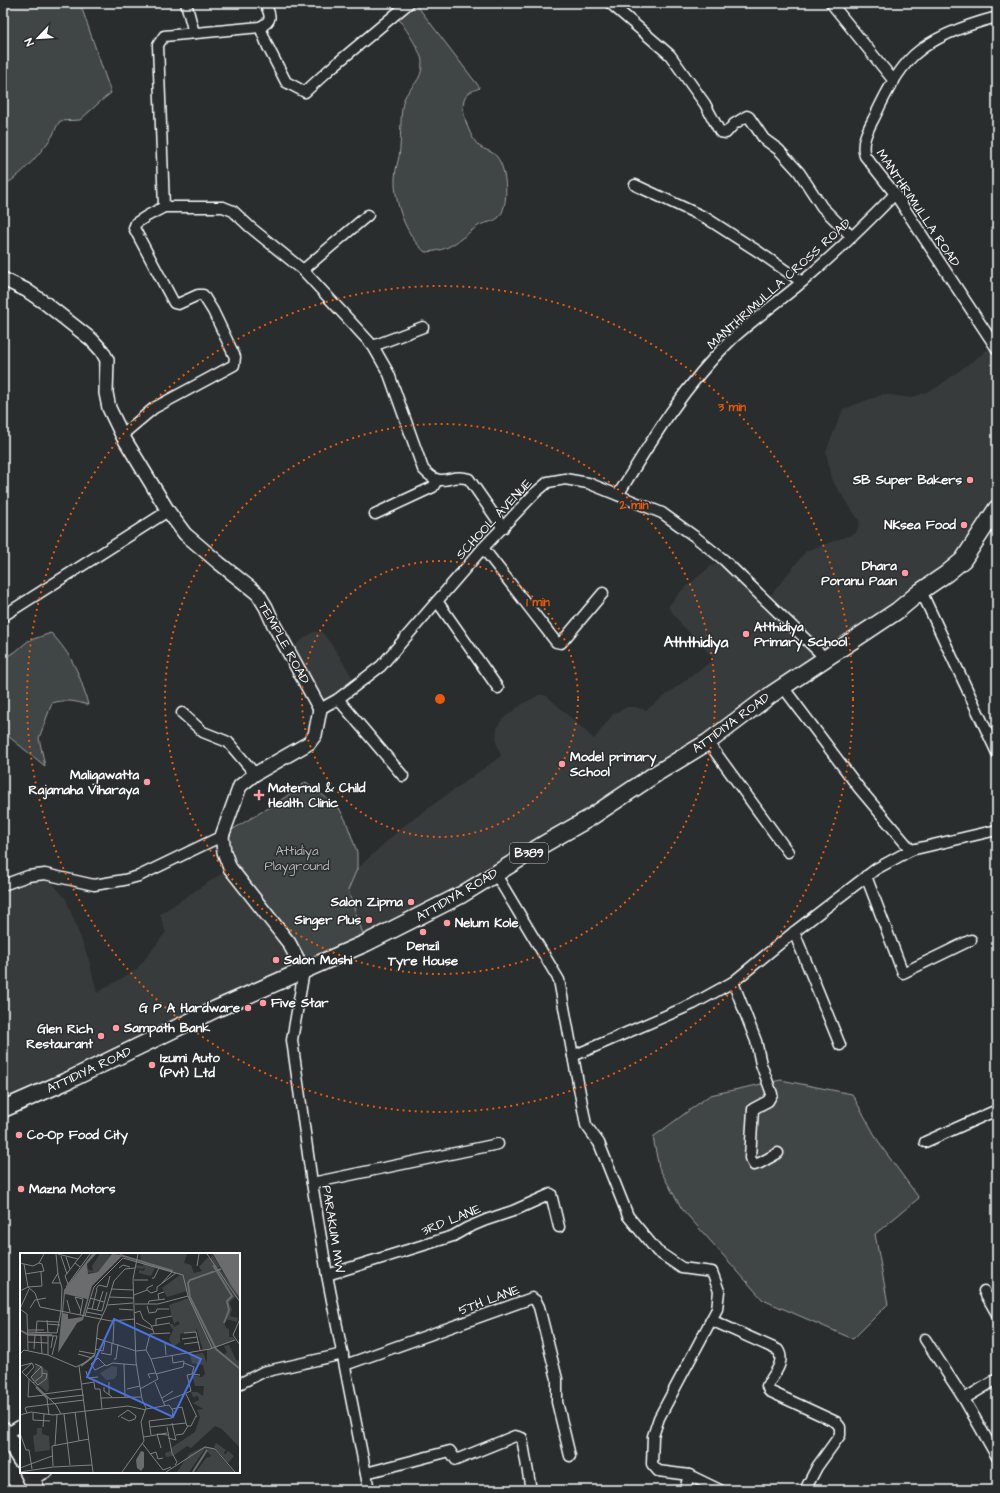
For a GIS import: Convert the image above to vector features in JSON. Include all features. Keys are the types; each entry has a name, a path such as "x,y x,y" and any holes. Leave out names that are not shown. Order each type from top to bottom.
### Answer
{"main road":[{"name":"ATTIDIYA ROAD","path":"3,1108 47,1090 216,1010 366,943 461,895 495,873 588,820 657,773 708,742 783,687 897,611 921,591 964,560 997,508"},
{"path":"4,1432 20,1458"}],"street":[{"path":"186,3 194,33"},
{"path":"164,207 158,45 164,36 260,27 268,23 270,20 270,14 265,3"},
{"path":"260,27 268,47 286,82 305,92 330,69 409,3"},
{"path":"610,3 670,55 705,104 720,132 726,133 740,119 747,116 749,117 764,139 779,150 799,172 822,207 852,237"},
{"path":"831,3 894,81"},
{"name":"MANTHRIMULLA ROAD","path":"997,17 963,28 930,43 914,54 894,81 869,128 863,149 865,156 895,194 997,349"},
{"path":"635,185 706,218 802,282"},
{"name":"MANTHRIMULLA CROSS ROAD","path":"618,495 654,435 693,382 730,341 802,282 852,237 895,194"},
{"path":"122,435 154,408 234,366 235,357 213,311 203,295 198,295 178,304 174,303 134,228 136,223 164,207 222,207 233,211 250,227 303,270 373,346 389,374 423,469 430,477 437,480 462,477 469,479 503,528"},
{"path":"303,270 368,214"},
{"name":"TEMPLE ROAD","path":"3,279 26,290 45,303 92,340 102,350 107,360 106,393 109,408 122,435 168,511 185,534 258,594 320,709"},
{"path":"373,346 422,327"},
{"name":"SCHOOL AVENUE","path":"320,709 338,699 381,666 483,548 548,482 565,478 588,483 662,513 724,560 825,658"},
{"path":"374,514 433,487 437,480"},
{"path":"3,616 168,511"},
{"path":"483,548 556,642 561,643 604,593"},
{"path":"921,591 997,753"},
{"path":"437,601 498,688"},
{"path":"783,687 859,788 911,850"},
{"path":"338,699 403,776"},
{"path":"304,970 289,942 230,868 224,852 222,836 240,786 255,774 309,743 315,735 320,709"},
{"path":"182,713 203,732 228,742 255,774"},
{"path":"708,742 788,852"},
{"path":"573,1056 693,1004 733,982 866,876 911,850 997,830"},
{"path":"3,885 28,876 45,874 94,885 124,880 139,876 222,836"},
{"path":"495,873 559,980 586,1126 599,1143 628,1216 657,1251 682,1268 712,1272 719,1291 717,1309 659,1418 653,1436 652,1464 658,1471 689,1475 720,1490"},
{"path":"866,876 903,972 971,940"},
{"path":"794,932 840,1045"},
{"name":"PARAKUM MW","path":"304,970 292,1040 327,1276 370,1490"},
{"path":"733,982 756,1041 761,1064 772,1094 768,1100 753,1109 750,1158 754,1165 760,1164 778,1153"},
{"path":"925,1142 997,1110"},
{"path":"312,1183 498,1144"},
{"name":"3RD LANE","path":"327,1276 454,1236 473,1225 513,1211 551,1194 559,1227"},
{"path":"984,1291 997,1314"},
{"name":"5TH LANE","path":"345,1365 532,1298 536,1301 539,1307 557,1379 557,1402 570,1456"},
{"path":"711,1320 778,1350 781,1355 780,1364 768,1386 770,1391 836,1422 840,1427 840,1435 817,1468 805,1490"},
{"path":"925,1339 964,1399 997,1457"},
{"path":"240,1384 264,1372 343,1354"},
{"path":"964,1399 997,1379"},
{"path":"4,1432 20,1425"},
{"path":"366,1472 450,1451 456,1460 515,1436 522,1438 532,1490"},
{"path":"33,1480 46,1473"},
{"path":"685,1490 689,1475"}],"shaded area":[{"path":"994,345 997,349 997,508 972,548 730,727 366,943 348,890 357,869 402,827 501,756 496,742 497,728 502,719 524,703 539,695 543,695 547,696 594,739 613,714 627,707 635,707 646,710 714,659 681,624 668,607 680,592 711,566 724,560 766,601 806,551 856,533 860,522 831,479 826,451 843,409 884,394 911,398 936,388"},
{"path":"314,632 322,632 337,652 357,685 323,708 289,650"},
{"path":"230,868 304,971 3,1109 3,885 45,874 66,899 89,960 97,993 137,969 166,932 160,914"}],"green space":[{"path":"3,3 80,3 111,93 80,120 60,121 44,148 23,171 3,185"},
{"path":"409,3 415,3 480,88 469,92 466,95 463,109 464,116 472,137 479,146 495,155 500,163 503,170 506,188 504,206 502,213 498,218 478,226 448,247 425,252 412,237 402,218 395,187 395,174 400,152 401,117 404,99 418,79 422,69 422,62 419,52 395,14"},
{"path":"51,633 65,649 75,666 88,705 70,701 52,703 39,738 45,766 3,732 3,658 15,652 28,641"},
{"name":"Attidiya Playground","path":"306,782 339,808 346,821 357,852 357,869 348,890 366,943 304,971 230,868 222,836 284,798"},
{"path":"781,1080 852,1094 881,1146 919,1198 875,1234 888,1304 853,1339 763,1300 682,1209 659,1168 653,1137 710,1095"}],"place":[{"name":"SB Super Bakers","path":"970,480"},
{"name":"NKsea Food","path":"964,525"},
{"name":"Dhara Poranu Paan","path":"905,573"},
{"name":"Atthidiya Primary School","path":"746,634"},
{"name":"Model primary School","path":"562,764"},
{"name":"Maligawatta Rajamaha Viharaya","path":"147,782"},
{"name":"Maternal & Child Health Clinic","path":"259,795"},
{"name":"Salon Zipma","path":"411,902"},
{"name":"Singer Plus","path":"369,920"},
{"name":"Nelum Kole","path":"447,923"},
{"name":"Denzil Tyre House","path":"423,932"},
{"name":"Salon Mashi","path":"276,960"},
{"name":"Five Star","path":"263,1003"},
{"name":"G P A Hardware","path":"248,1008"},
{"name":"Sampath Bank","path":"116,1028"},
{"name":"Glen Rich Restaurant","path":"101,1036"},
{"name":"Izumi Auto (Pvt) Ltd","path":"152,1065"},
{"name":"Co-Op Food City","path":"19,1135"},
{"name":"Mazna Motors","path":"21,1189"}],"district":[{"name":"Aththidiya","path":"696,642"}]}
